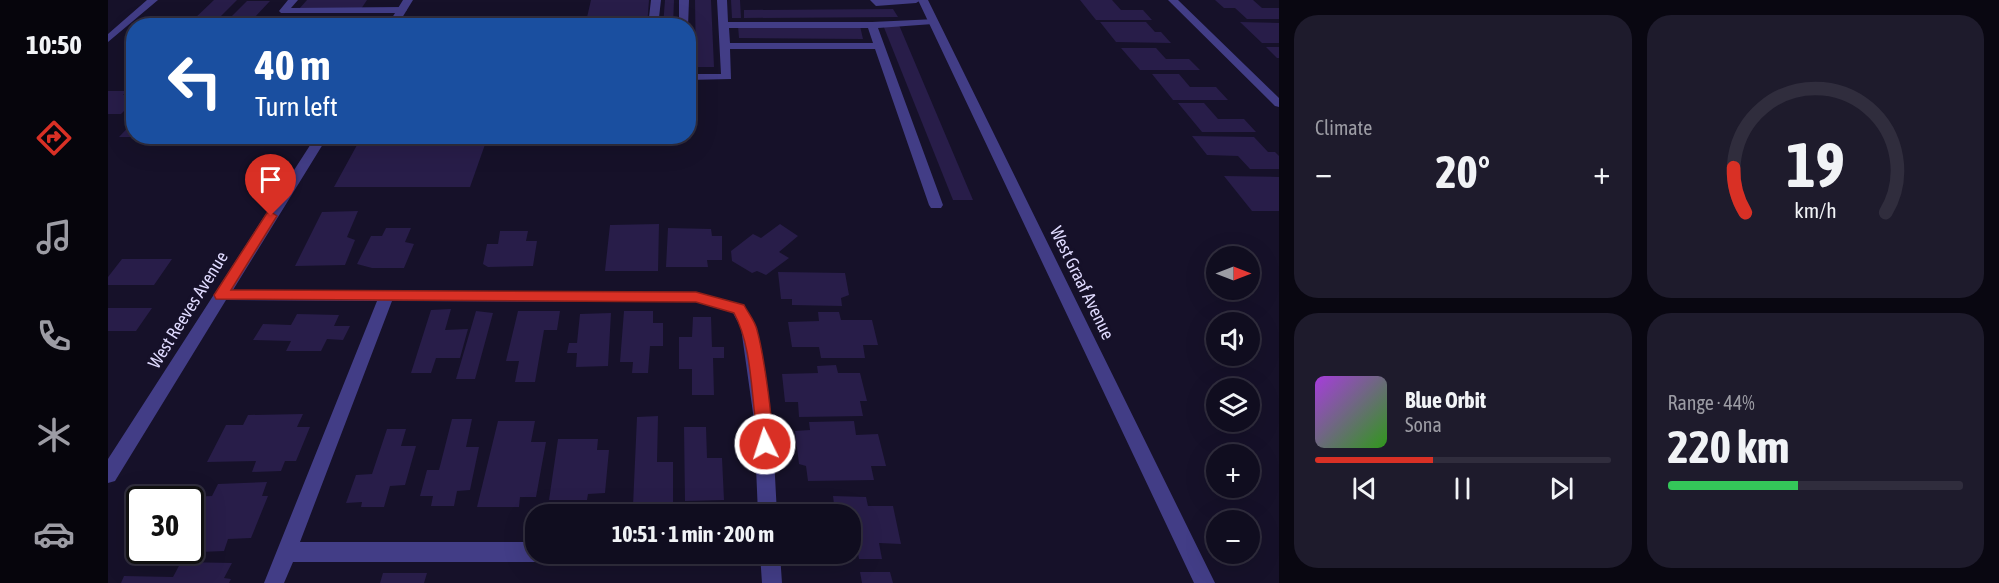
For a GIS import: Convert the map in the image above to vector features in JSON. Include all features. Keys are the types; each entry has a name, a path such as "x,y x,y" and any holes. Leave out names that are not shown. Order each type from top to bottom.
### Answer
{"street":[{"path":"132,18 153,0"},
{"path":"293,0 284,11 402,10"},
{"path":"397,18 408,0"},
{"path":"654,18 656,0"},
{"path":"684,0 684,18"},
{"path":"696,76 727,77 722,0"},
{"path":"875,0 876,3 916,0"},
{"name":"West Graaf Avenue","path":"923,0 1205,583"},
{"path":"1173,0 1279,104"},
{"path":"724,25 872,24 933,21"},
{"path":"108,39 126,23"},
{"path":"872,24 936,204"},
{"path":"726,46 880,46"},
{"name":"West Reeves Avenue","path":"108,475 317,144"},
{"path":"221,295 696,297 739,309 749,328 764,420 768,504"},
{"path":"274,583 386,297"},
{"path":"286,552 525,552"},
{"path":"771,564 772,583"}],"building":[{"path":"214,0 237,0 219,18 195,18"},
{"path":"307,0 367,0 361,9 299,9"},
{"path":"591,0 649,0 648,18 587,18"},
{"path":"665,0 674,0 673,18 664,18"},
{"path":"695,0 711,0 714,67 696,67"},
{"path":"731,0 740,0 741,18 732,18"},
{"path":"1080,0 1112,0 1121,10 1143,10 1152,20 1096,20"},
{"path":"1215,0 1253,0 1262,8 1279,8 1279,19 1247,19 1235,8 1224,8"},
{"path":"247,1 270,1 254,18 230,18"},
{"path":"893,9 898,17 744,18 744,10"},
{"path":"1100,22 1146,22 1155,32 1161,32 1171,43 1116,42"},
{"path":"1240,22 1279,23 1279,43 1262,43"},
{"path":"883,25 899,25 973,200 953,200"},
{"path":"738,26 860,26 863,39 739,38"},
{"path":"1266,47 1279,47 1279,58 1277,58"},
{"path":"1121,48 1156,48 1166,59 1189,59 1200,70 1140,70"},
{"path":"1152,74 1179,74 1190,87 1216,87 1228,100 1173,100"},
{"path":"108,91 126,91 123,95 126,95 126,109 121,114 108,114"},
{"path":"1178,103 1204,103 1218,119 1244,119 1256,132 1202,132"},
{"path":"126,130 126,137 119,137"},
{"path":"1192,136 1254,137 1268,152 1275,152 1279,156 1279,169 1250,169 1238,156 1207,155"},
{"path":"485,144 470,187 334,187 357,145"},
{"path":"1224,176 1279,177 1279,211 1252,211"},
{"path":"358,211 347,237 355,240 345,265 295,266 322,212"},
{"path":"659,224 658,271 605,271 610,225"},
{"path":"780,224 798,236 779,252 789,258 766,275 757,271 752,273 732,261 731,251 753,234 761,238"},
{"path":"386,228 411,228 405,242 414,244 404,268 372,268 357,264 371,236 382,236"},
{"path":"668,228 711,229 712,236 722,236 722,260 707,260 708,267 666,267"},
{"path":"500,231 528,231 526,241 537,241 533,266 488,267 483,264 487,244 498,244"},
{"path":"122,259 172,259 154,285 108,285 108,277"},
{"path":"778,272 845,273 849,295 841,298 842,306 792,305 792,299 781,299"},
{"path":"108,308 152,308 136,331 108,331"},
{"path":"451,309 445,330 468,329 460,358 436,358 431,373 411,373 431,310"},
{"path":"476,311 493,313 475,379 456,379"},
{"path":"518,311 560,311 557,330 544,330 535,382 515,382 519,361 506,361"},
{"path":"624,311 653,311 653,323 663,323 663,346 650,346 648,373 632,373 633,362 620,362"},
{"path":"818,312 839,312 841,320 872,320 878,345 863,345 865,358 821,358 819,347 792,347 788,322 819,321"},
{"path":"611,313 608,366 576,367 577,353 567,353 569,343 577,343 580,314"},
{"path":"297,314 339,315 334,326 350,326 343,340 327,339 321,351 286,351 291,341 253,340 263,324 291,325"},
{"path":"693,317 711,317 712,347 724,347 724,358 713,358 714,395 692,395 692,369 679,369 679,337 692,337"},
{"path":"836,365 838,373 860,373 867,401 860,401 863,416 799,417 798,402 785,402 782,374 818,373 817,366"},
{"path":"303,414 297,427 310,427 296,461 285,461 281,471 252,472 256,461 207,462 226,425 243,425 248,415"},
{"path":"658,416 657,462 673,462 673,504 633,504 637,417"},
{"path":"452,419 472,419 466,447 479,447 470,490 457,491 454,506 431,506 433,496 420,496 427,470 439,470"},
{"path":"498,421 535,421 531,442 546,442 536,497 520,497 519,507 477,507"},
{"path":"854,421 856,435 878,434 886,466 871,466 874,480 808,481 806,466 799,464 795,431 810,430 809,422"},
{"path":"684,427 706,427 707,458 722,458 724,500 685,501"},
{"path":"387,429 406,429 401,446 416,446 405,485 390,486 384,507 361,507 362,502 346,503 356,475 372,474"},
{"path":"558,439 598,439 597,450 609,450 605,493 588,494 587,500 549,500"},
{"path":"267,482 262,496 268,496 251,538 228,539 224,551 204,552 206,538 204,538 204,496 212,496 218,484"},
{"path":"833,496 866,497 868,506 893,506 901,544 879,543 882,559 861,559 861,504 834,504"},
{"path":"232,563 224,578 231,579 229,583 121,583 124,576 173,577 180,564"},
{"path":"860,572 890,572 893,583 862,583"},
{"path":"383,573 427,573 424,583 380,583"}],"route":[{"path":"271,216 221,295 696,297 739,309 749,328 764,420 765,444"}]}
